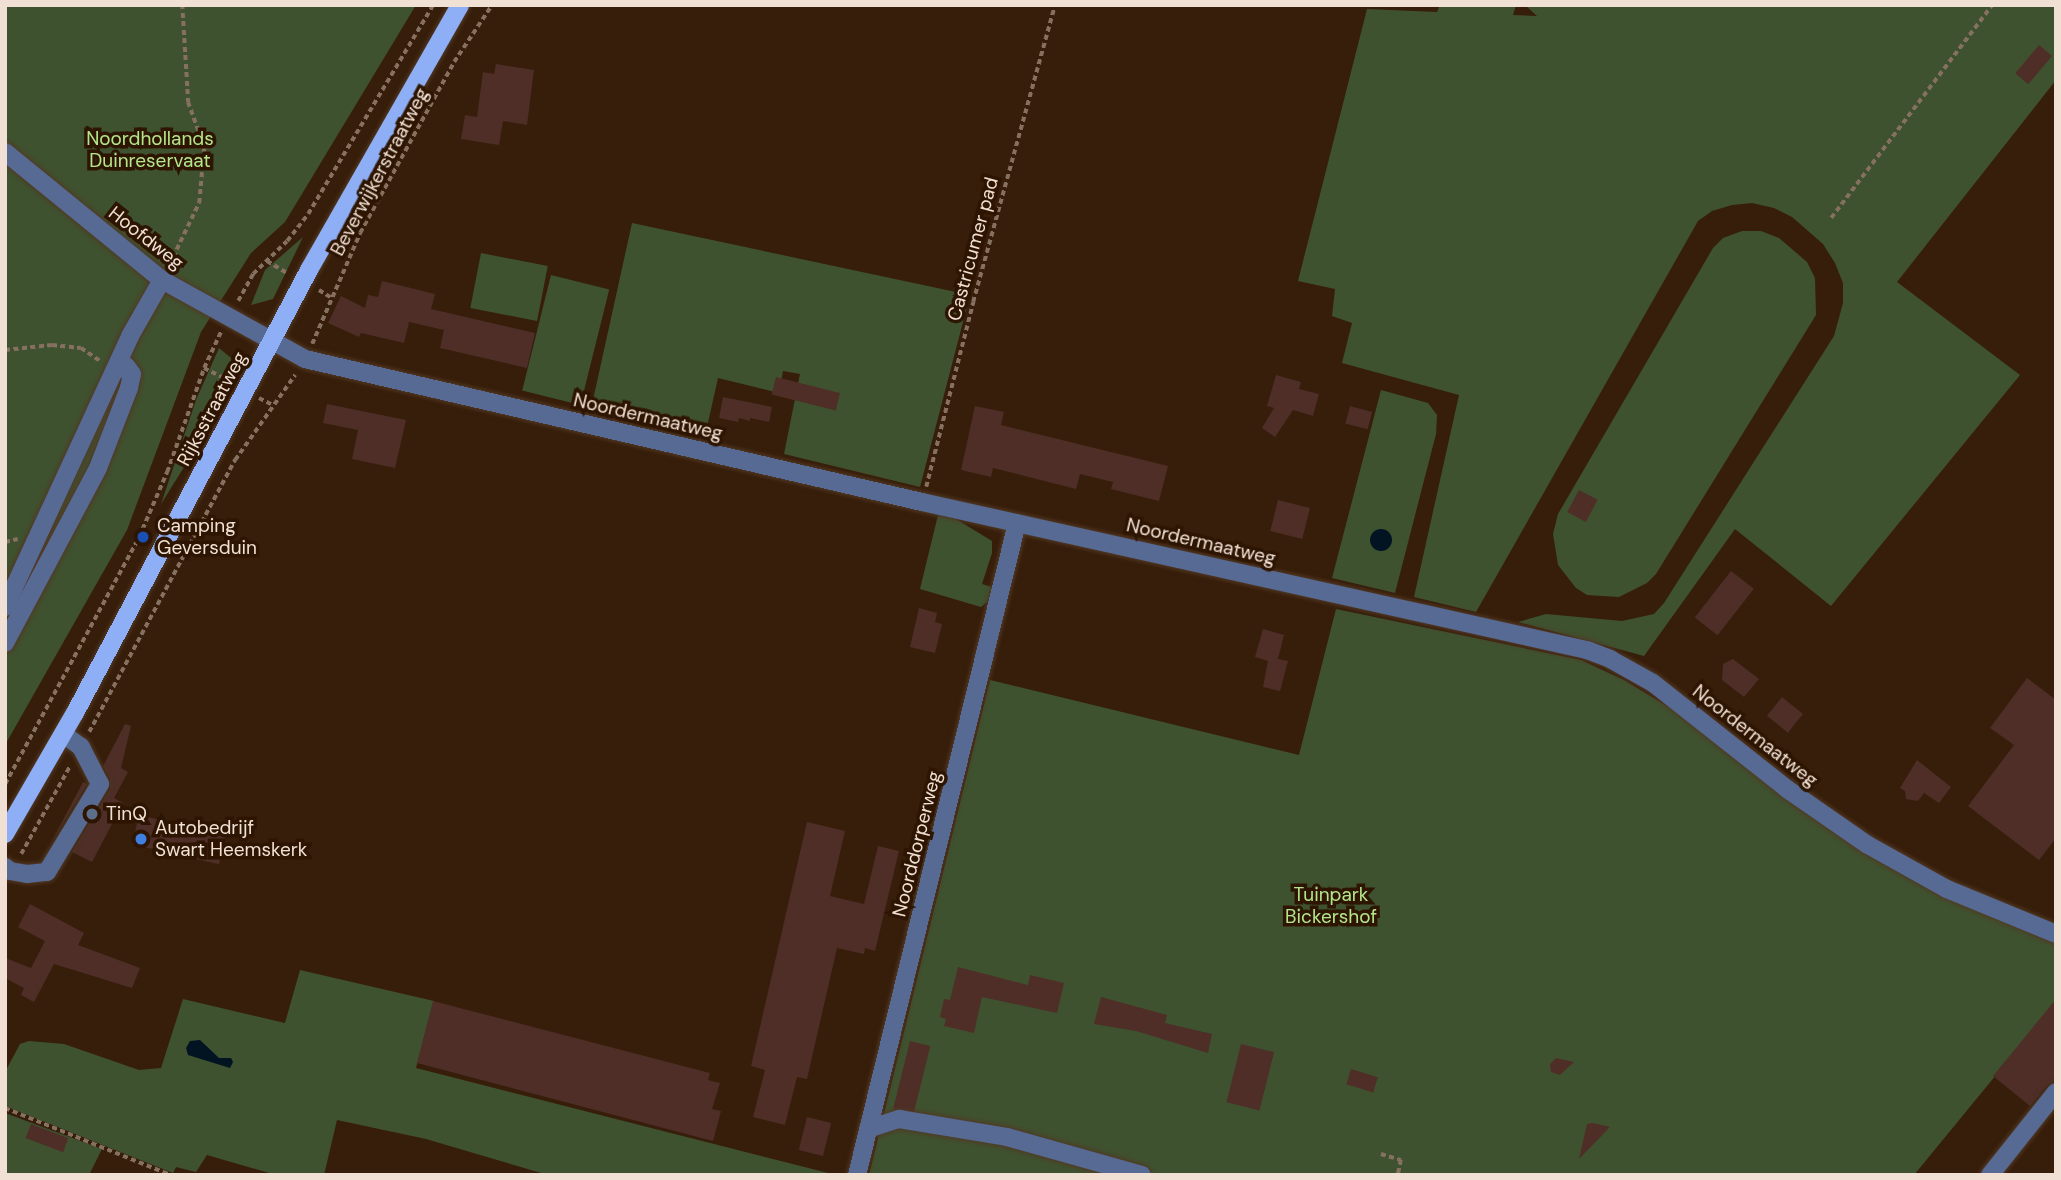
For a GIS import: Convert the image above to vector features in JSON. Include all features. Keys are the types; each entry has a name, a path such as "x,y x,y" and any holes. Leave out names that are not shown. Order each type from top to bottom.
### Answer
{"main road":[{"name":"Rijksstraatweg","path":"5,834 63,734 309,270 460,5"}],"street":[{"name":"Hoofdweg","path":"5,152 162,280 271,341"},
{"path":"5,607 114,371 162,280"},
{"name":"Noordermaatweg","path":"271,341 306,359 922,502 1587,650 1610,659 1653,683 1787,789 1878,852 1947,889 2056,934"},
{"path":"5,643 98,468 129,388 132,373 126,366 114,371"},
{"name":"Noorddorperweg","path":"857,1175 1017,523"},
{"path":"8,869 27,874 47,872 100,784 81,747 63,734"},
{"path":"1990,1175 2056,1092"},
{"path":"868,1129 899,1119 1007,1137 1142,1175"}],"path":[{"path":"162,280 199,203 204,148 188,103 182,5"},
{"name":"Rijksstraatweg","path":"5,784 139,537 167,472 204,368 253,274 287,241 308,214 433,5"},
{"name":"Beverwijkerstraatweg","path":"306,359 360,233 454,62 492,5"},
{"name":"Castricumer pad","path":"922,502 973,302 1055,5"},
{"path":"1831,218 1992,5"},
{"path":"5,350 52,345 81,348 114,371"},
{"path":"8,869 81,747 235,460 306,359"},
{"path":"5,1108 171,1175"},
{"path":"1381,1154 1401,1160 1398,1175"}],"green space":[{"name":"Noordhollands Duinreservaat","path":"5,5 416,5 285,222 251,253 201,332 127,530 5,745"},
{"path":"1440,5 1516,5 1513,15 1537,16 1525,5 2056,5 2056,80 1897,282 2020,375 1831,606 1735,529 1644,656 1518,622 1546,614 1622,621 1654,614 1664,603 1834,336 1843,303 1843,283 1835,263 1823,244 1792,217 1774,208 1752,203 1712,211 1698,221 1476,612 1414,597 1459,395 1342,363 1352,323 1332,316 1335,289 1298,281 1367,9 1437,12"},
{"path":"632,223 970,295 920,487 784,454 800,374 783,371 779,393 718,378 705,436 591,409"},
{"path":"1742,231 1761,231 1779,238 1807,262 1815,278 1816,315 1656,574 1647,583 1619,597 1587,595 1576,588 1558,565 1553,534 1558,514 1713,248 1723,238"},
{"path":"303,237 273,299 251,305 265,270"},
{"path":"481,253 548,266 537,321 470,308"},
{"path":"551,275 609,290 580,405 522,390"},
{"path":"219,348 231,358 230,379 194,451 161,504 196,400"},
{"path":"1381,390 1428,403 1437,415 1436,434 1395,593 1332,578"},
{"path":"938,515 956,519 992,541 992,553 982,584 992,587 988,601 981,607 920,589"},
{"name":"Tuinpark Bickershof","path":"1336,609 1581,660 1624,680 1685,717 1807,814 1886,865 1943,895 2056,944 2056,1009 2019,1047 1914,1175 869,1175 990,680 1299,755"},
{"path":"300,970 434,1001 416,1068 836,1175 548,1175 426,1139 337,1120 324,1175 276,1175 207,1155 196,1172 176,1167 173,1173 5,1106 5,1072 20,1044 29,1041 64,1044 139,1070 161,1068 183,999 285,1023"},
{"path":"5,1113 102,1149 89,1175 5,1175"}],"water":[{"path":"1377,529 1385,529 1392,536 1392,544 1385,551 1377,551 1370,544 1370,536"},
{"path":"200,1040 219,1058 231,1058 233,1062 230,1068 188,1055 186,1048 190,1041"}],"building":[{"path":"2039,45 2052,56 2028,84 2015,73"},
{"path":"496,64 534,70 527,125 503,121 499,145 461,139 465,115 477,117 483,72 494,74"},
{"path":"382,281 435,294 431,309 535,333 527,368 440,348 444,330 409,322 404,343 361,333 359,337 328,323 341,296 365,308 368,295 378,297"},
{"path":"1276,375 1301,382 1299,389 1319,394 1313,416 1293,410 1275,437 1262,428 1274,408 1267,406"},
{"path":"776,377 840,393 836,410 772,394"},
{"path":"723,397 772,407 769,422 739,418 738,422 719,418"},
{"path":"327,404 406,420 395,468 352,459 358,430 323,423"},
{"path":"975,406 1004,412 1001,425 1168,466 1159,501 1111,489 1113,482 1080,474 1076,489 993,468 991,477 961,470"},
{"path":"1350,406 1372,412 1368,429 1345,423"},
{"path":"1579,490 1598,500 1586,522 1567,512"},
{"path":"1278,500 1310,508 1302,539 1270,531"},
{"path":"1731,571 1754,589 1718,635 1695,617"},
{"path":"919,608 937,613 935,622 942,624 935,653 910,647"},
{"path":"1263,629 1284,635 1278,659 1288,661 1280,691 1263,687 1268,661 1255,657"},
{"path":"1733,659 1759,679 1744,697 1722,680 1723,664"},
{"path":"2027,678 2056,700 2056,838 2039,860 1968,806 2014,745 1990,728"},
{"path":"1782,697 1803,714 1788,733 1767,716"},
{"path":"125,724 131,726 121,768 128,772 114,798 123,803 92,862 72,852 110,789 110,779 103,766"},
{"path":"1917,760 1951,787 1939,803 1924,793 1918,801 1906,799 1905,791 1900,788"},
{"path":"83,782 87,784 52,841"},
{"path":"139,815 226,835 219,864 132,844"},
{"path":"807,822 845,831 830,896 864,904 878,846 899,851 875,951 865,948 864,954 837,948 807,1079 797,1077 785,1125 753,1117 765,1070 751,1066"},
{"path":"30,904 84,933 78,945 140,968 132,988 54,964 34,1002 21,995 24,988 5,978 5,958 31,968 45,941 18,927"},
{"path":"958,967 1028,985 1030,975 1064,983 1057,1013 982,997 974,1033 944,1026 946,1019 940,1017 944,999 950,1000"},
{"path":"1101,997 1167,1015 1165,1023 1212,1034 1208,1053 1136,1031 1094,1024"},
{"path":"2056,999 2056,1080 2047,1085 2030,1106 1993,1076"},
{"path":"433,1001 710,1073 708,1080 720,1083 712,1109 721,1111 713,1141 417,1063"},
{"path":"910,1041 930,1046 913,1114 893,1109"},
{"path":"1241,1044 1274,1052 1259,1110 1226,1102"},
{"path":"1556,1058 1574,1062 1560,1075 1551,1072 1550,1064"},
{"path":"1351,1069 1378,1077 1373,1092 1346,1084"},
{"path":"807,1117 831,1123 823,1156 799,1150"},
{"path":"31,1124 68,1138 63,1152 26,1138"},
{"path":"1587,1124 1610,1127 1579,1159"}],"place":[{"name":"Camping Geversduin","path":"143,537"},
{"name":"TinQ","path":"92,814"},
{"name":"Autobedrijf Swart Heemskerk","path":"141,839"}]}
